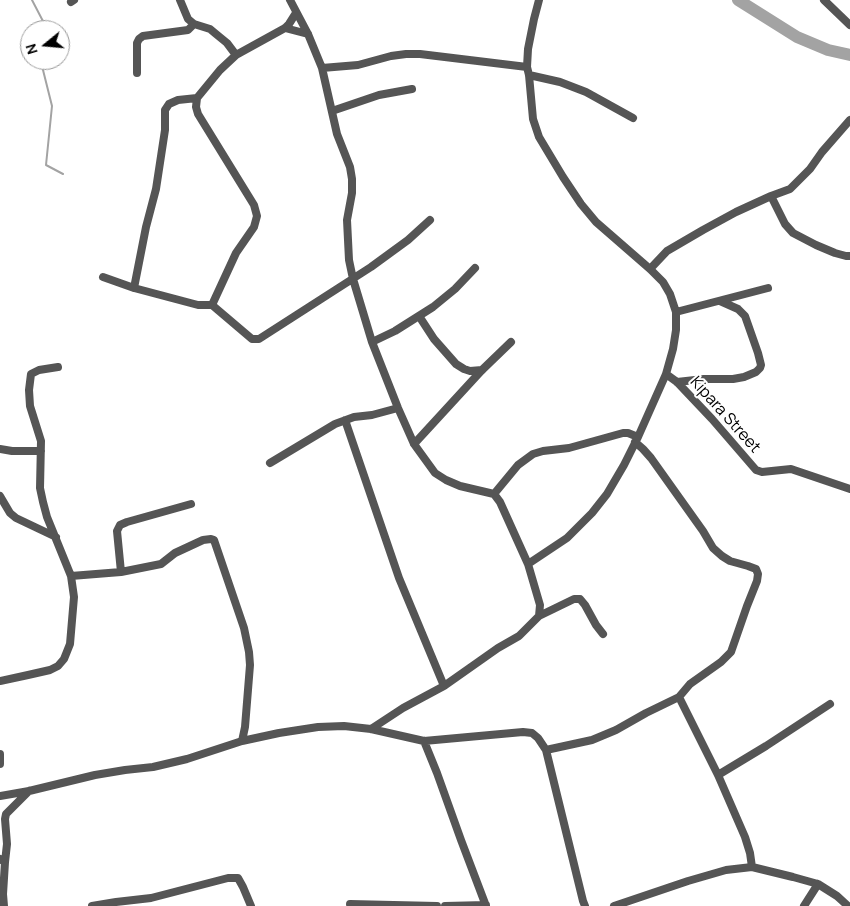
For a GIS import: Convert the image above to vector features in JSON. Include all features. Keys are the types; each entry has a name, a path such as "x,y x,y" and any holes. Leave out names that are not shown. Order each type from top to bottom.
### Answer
{"street":[{"path":"180,0 188,19 194,24 210,29 227,43 236,55"},
{"path":"290,0 308,34 322,68 337,134 350,167 352,193 347,220 349,260 372,342 398,408 414,444 440,478 460,486 494,494 500,502 528,564 540,605 539,616"},
{"path":"528,564 567,538 592,513 607,494 637,440 666,374 674,340 676,312 670,294 663,282 596,222 581,204 539,137 533,119 528,71 528,49 539,0"},
{"path":"824,0 850,25"},
{"path":"212,305 236,253 254,226 257,216 254,205 198,114 196,98 236,55 285,28 296,13"},
{"path":"137,73 137,42 139,39 143,36 188,30 194,24"},
{"path":"285,28 308,34"},
{"path":"322,68 358,65 391,56 420,54 528,71 586,92 633,118"},
{"path":"332,112 379,95 412,89"},
{"path":"134,288 146,227 156,189 165,130 165,110 169,104 178,100 196,98"},
{"path":"650,269 667,251 720,221 771,196 790,189 810,169 850,120"},
{"path":"771,196 785,224 793,233 834,253 850,256"},
{"path":"103,277 134,288 198,305 212,305 252,339 256,340 390,254 430,220"},
{"path":"372,342 433,307 455,289 475,268"},
{"path":"676,312 768,288"},
{"path":"677,382 704,379 733,379 744,377 756,372 760,368 758,353 745,316 738,309 720,301"},
{"path":"419,316 434,339 456,364 470,371 482,370"},
{"path":"414,444 482,370 511,342"},
{"path":"0,681 50,670 58,666 64,659 70,644 74,597 71,576 47,517 43,502 40,488 41,441 30,406 29,390 31,374 39,370 58,367"},
{"name":"Kipara Street","path":"666,374 677,382 734,443 756,470 762,472 790,469 850,489"},
{"path":"270,463 327,428 345,420 398,408"},
{"path":"345,420 399,578 444,686"},
{"path":"494,494 518,465 533,454 569,448 628,432 637,440 703,531 713,548 730,561 756,569 758,574 757,582 731,652 721,662 690,684 679,697 616,730 592,740 546,750"},
{"path":"0,449 12,451 41,450"},
{"path":"0,496 10,513 16,518 56,537"},
{"path":"121,572 117,531 120,525 191,504"},
{"path":"71,576 121,572 161,564 175,553 203,540 214,540 248,641 250,665 245,727 242,741"},
{"path":"371,729 403,708 444,686 498,648 519,636 539,616 574,599 580,599 585,605 603,634"},
{"path":"679,697 718,775 744,836 750,853 752,867"},
{"path":"718,775 830,704"},
{"path":"0,796 95,775 153,767 187,759 242,741 318,727 344,726 371,729 424,741 522,732 532,733 546,750 585,906"},
{"path":"424,741 486,906 445,906"},
{"path":"0,754 0,764"},
{"path":"3,905 3,861 7,844 6,814 29,791"},
{"path":"614,906 726,870 752,867 794,876 818,884 848,906"},
{"path":"92,906 116,902 152,902 228,878 238,878 251,906"},
{"path":"804,906 818,884"},
{"path":"350,904 438,906"}],"waterway":[{"path":"32,0 42,20"},
{"path":"738,0 797,37 828,50 850,55"},
{"path":"43,70 52,106 46,165 63,174"}]}
